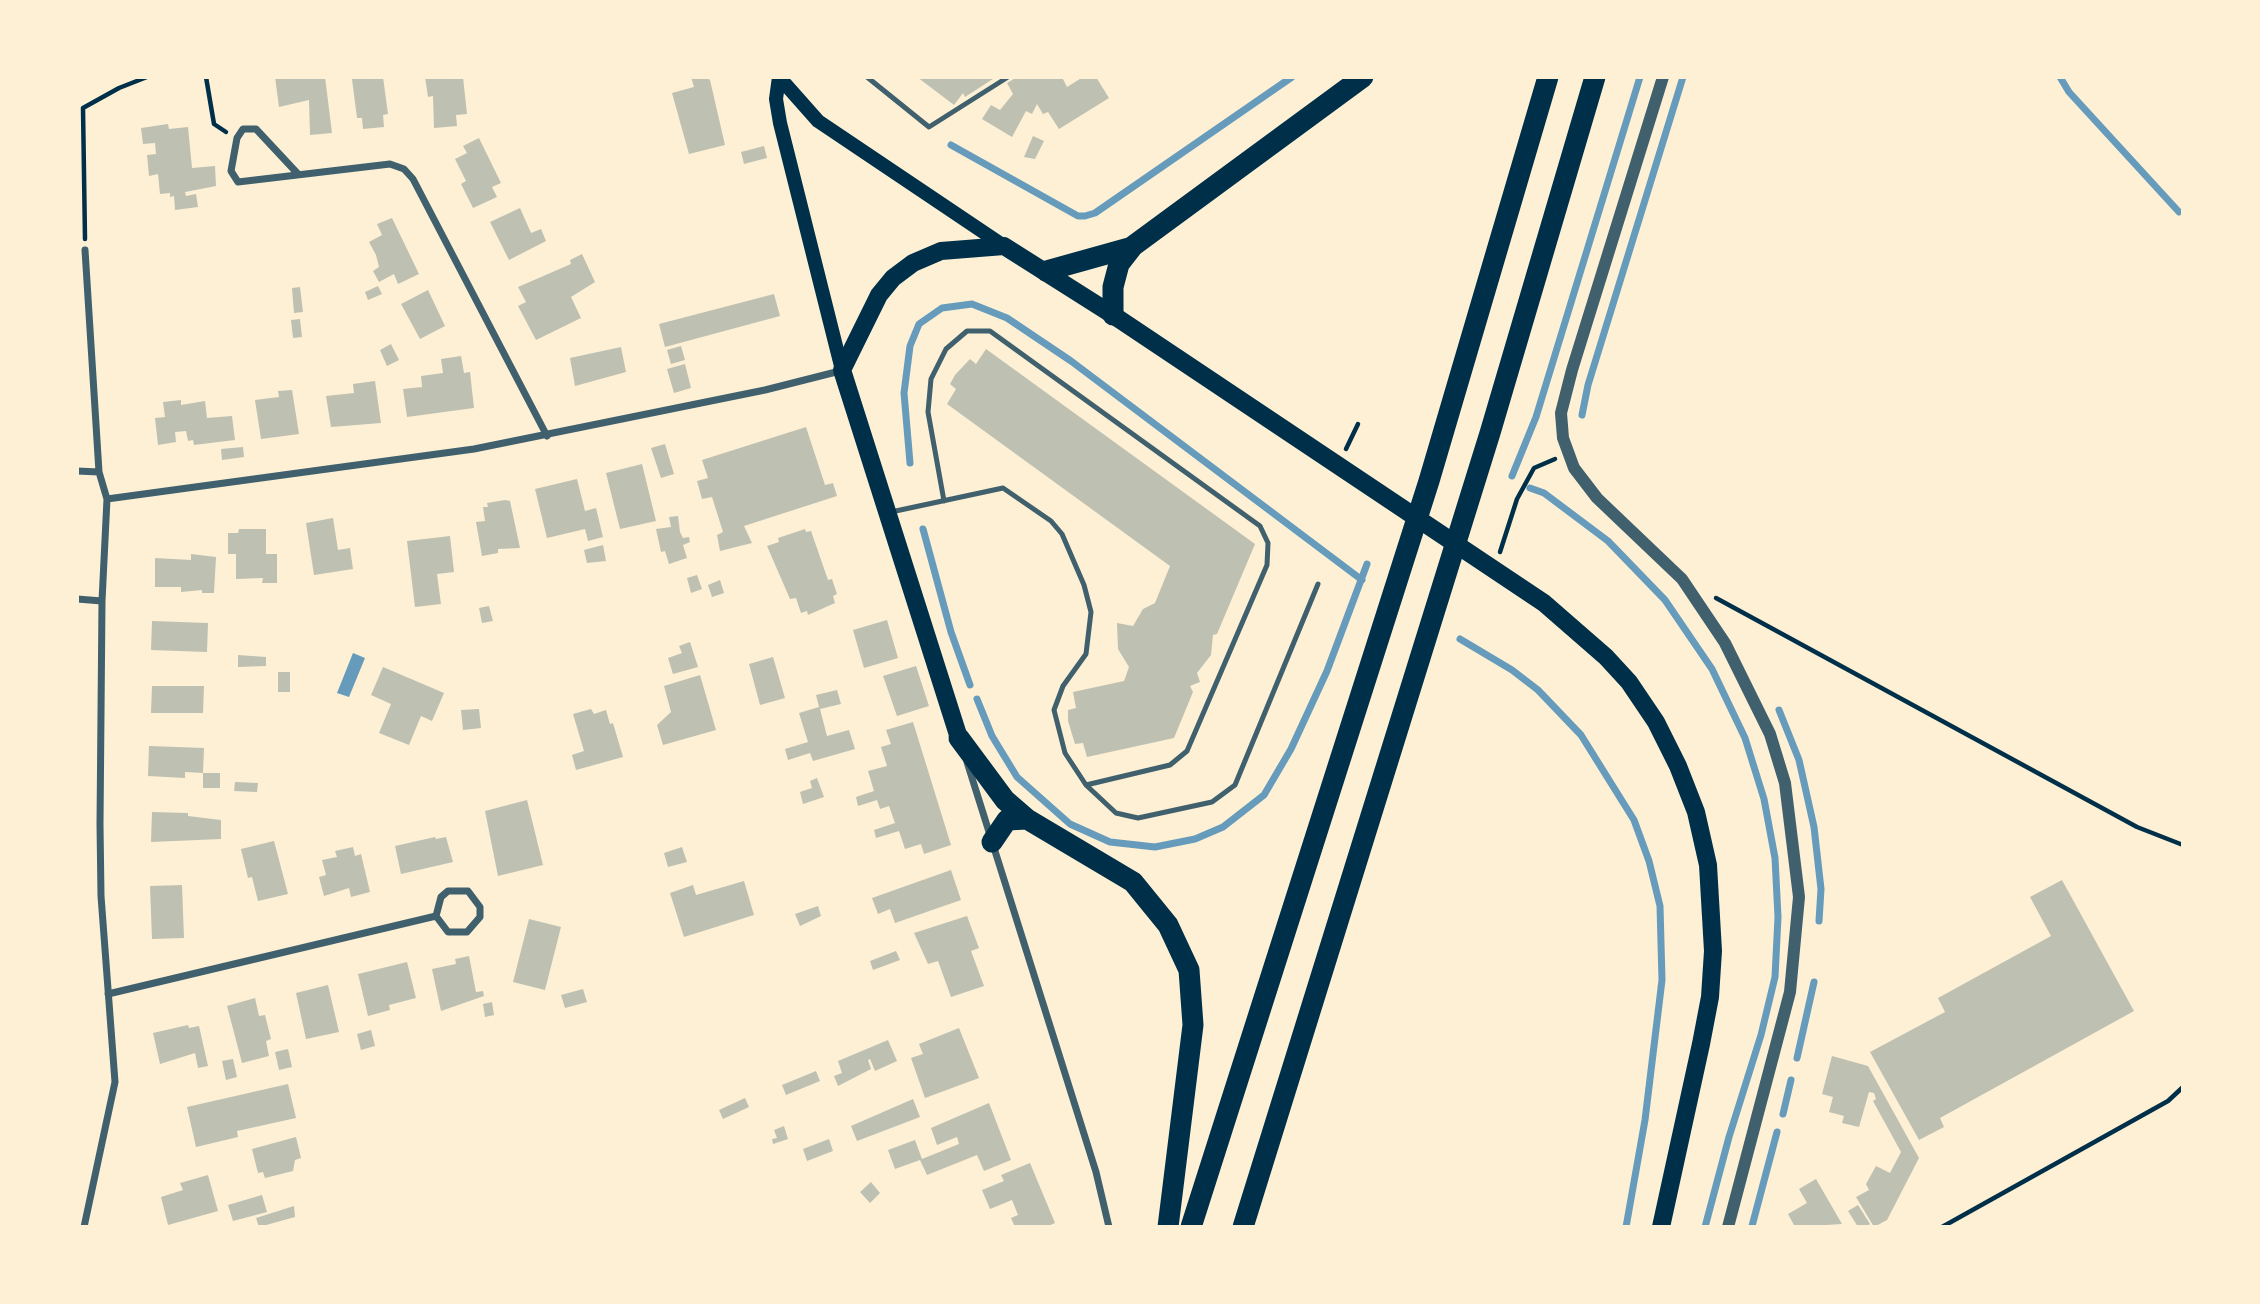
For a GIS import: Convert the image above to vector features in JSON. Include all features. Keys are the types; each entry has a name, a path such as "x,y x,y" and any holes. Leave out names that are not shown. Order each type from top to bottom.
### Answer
{"highway":[{"path":"1113,314 1113,288 1119,264 1133,246 1363,77"},
{"path":"1191,1227 1429,481 1548,77"},
{"path":"1243,1227 1486,446 1595,77"},
{"path":"1046,271 1133,246"},
{"path":"959,738 1005,800 1027,819 1133,882 1168,925 1189,970 1193,1024 1168,1227"},
{"path":"992,842 1007,820 1027,819"}],"main road":[{"path":"779,77 818,121 1487,564 1573,626 1629,682 1656,722 1678,766 1696,812 1708,865 1712,909 1710,997 1661,1227"},
{"path":"779,77 776,99 780,123 842,370 959,738"},
{"path":"842,370 879,295 893,278 913,263 941,251 1004,246"}],"street":[{"path":"1663,77 1561,413 1563,438 1574,468 1597,498 1682,579 1725,643 1770,734 1785,783 1799,897 1790,992 1728,1227"},
{"path":"298,174 257,129 243,129 237,138 231,164 235,181 390,164 404,169 413,179 547,436"},
{"path":"84,1227 115,1082 100,836 102,601 107,499 99,472 85,250"},
{"path":"107,499 474,449 765,390 842,370"},
{"path":"77,471 99,472"},
{"path":"77,599 102,601"},
{"path":"959,738 1096,1172 1109,1227"},
{"path":"448,891 468,891 480,906 480,917 475,926 457,934 448,932 436,916 440,897 448,891"},
{"path":"108,994 436,916"}],"lane":[{"path":"867,77 929,127 1008,77"},
{"path":"944,501 928,412 931,379 946,349 967,331 990,331 1260,526 1268,543 1267,565 1187,751 1170,765 1086,785"},
{"path":"887,513 1003,488 1051,521 1062,534 1084,585 1091,612 1086,654 1063,686 1054,710 1065,753 1086,785 1116,813 1138,818 1212,802 1235,785 1318,584"}],"path":[{"path":"85,250 83,108 119,88 148,77"},
{"path":"206,77 214,124 237,138"},
{"path":"1338,465 1358,424"},
{"path":"1487,564 1534,468 1568,453"},
{"path":"1682,579 2137,827 2183,845"},
{"path":"1942,1227 2168,1101 2183,1087"}],"water":[{"path":"353,653 365,658 349,697 337,693"}],"building":[{"path":"275,77 325,77 332,133 310,135 309,100 279,107"},
{"path":"383,77 388,114 383,115 384,127 363,129 362,118 357,118 352,79"},
{"path":"425,77 463,77 467,114 456,115 457,126 434,128 433,96 428,97"},
{"path":"691,77 706,77 710,80 725,145 689,154 672,93 694,87"},
{"path":"917,77 996,77 965,97 963,93 954,105"},
{"path":"1017,77 1062,77 1067,87 1083,77 1096,77 1109,98 1059,129 1048,112 1043,114 1037,104 1032,114 1026,111 1012,137 982,119 991,105 1000,110 1013,94 1007,83"},
{"path":"168,124 169,129 188,127 192,168 215,166 216,186 185,192 186,196 196,194 198,207 175,210 174,196 170,197 170,193 160,194 158,174 149,176 147,155 156,154 155,143 143,144 141,128"},
{"path":"1033,136 1044,141 1035,159 1024,157"},
{"path":"479,138 501,183 492,187 497,197 473,208 461,184 466,181 455,159 467,153 463,146"},
{"path":"764,146 767,158 744,164 741,152"},
{"path":"520,208 531,233 541,229 546,241 509,260 490,222"},
{"path":"392,218 419,274 398,284 394,274 379,282 373,271 379,267 376,255 369,242 382,235 377,224"},
{"path":"582,254 595,282 571,297 581,318 536,340 518,306 526,302 518,287 571,264 570,260"},
{"path":"378,286 382,294 368,300 365,292"},
{"path":"300,287 303,312 294,313 292,288"},
{"path":"428,290 445,326 420,339 401,304"},
{"path":"774,294 780,316 665,347 659,324"},
{"path":"300,319 302,337 293,338 291,320"},
{"path":"391,344 399,360 387,366 380,350"},
{"path":"681,346 685,360 671,364 667,350"},
{"path":"621,347 626,372 575,386 570,358"},
{"path":"986,349 1255,544 1217,634 1213,635 1211,655 1197,673 1200,682 1190,686 1193,692 1174,738 1087,757 1083,743 1075,744 1068,721 1068,710 1076,708 1073,692 1124,681 1129,667 1118,649 1117,623 1133,626 1143,609 1155,603 1170,566 947,404 956,389 950,384 955,375 970,359 976,364"},
{"path":"461,356 464,373 470,372 474,408 407,417 403,389 422,387 421,376 443,373 441,359"},
{"path":"685,364 691,388 674,393 667,369"},
{"path":"375,381 381,423 331,427 326,396 354,393 353,384"},
{"path":"292,390 299,434 261,439 255,400 279,397 278,391"},
{"path":"181,400 181,405 205,401 207,418 232,416 235,440 194,445 193,440 188,441 186,431 175,432 176,442 158,445 155,418 165,417 163,402"},
{"path":"806,427 825,485 833,483 837,496 744,526 752,543 720,551 717,535 723,532 712,497 702,499 697,481 708,478 702,460"},
{"path":"665,444 674,474 661,478 651,448"},
{"path":"243,447 244,457 222,460 221,449"},
{"path":"642,464 656,521 620,529 606,473"},
{"path":"577,479 585,511 596,508 603,537 588,541 585,529 547,538 535,489"},
{"path":"510,501 520,548 498,549 498,553 482,556 476,522 485,521 483,507 488,507 487,503"},
{"path":"678,516 683,538 689,537 690,542 683,545 687,558 669,564 665,551 661,552 656,529 671,527 669,517"},
{"path":"333,518 338,550 350,548 353,569 314,575 306,523"},
{"path":"239,529 266,529 266,554 277,554 277,583 262,583 263,578 236,579 236,554 228,554 228,533 238,533"},
{"path":"805,529 806,532 811,531 828,580 832,579 837,594 833,596 835,603 808,615 807,611 801,613 796,598 790,599 767,546 779,542 778,538"},
{"path":"450,536 454,572 437,574 441,604 415,607 407,541"},
{"path":"603,545 606,561 587,563 584,550"},
{"path":"191,554 216,557 214,593 202,593 202,590 181,592 181,587 155,587 155,558 191,560"},
{"path":"697,575 702,589 691,593 687,578"},
{"path":"720,580 724,593 712,597 708,585"},
{"path":"489,606 493,621 482,623 479,608"},
{"path":"887,620 898,658 864,668 853,630"},
{"path":"152,621 208,623 207,652 151,650"},
{"path":"690,642 698,667 673,674 668,658 682,653 679,646"},
{"path":"238,655 266,657 266,666 238,667"},
{"path":"773,657 785,698 760,705 749,664"},
{"path":"916,666 929,706 897,716 883,676"},
{"path":"383,667 444,693 432,721 421,716 409,745 379,733 391,704 371,695"},
{"path":"278,672 290,672 290,692 278,692"},
{"path":"700,675 716,730 663,745 657,725 671,712 664,686"},
{"path":"152,686 204,686 203,713 151,713"},
{"path":"837,690 841,704 820,709 827,736 849,730 855,749 813,761 810,753 788,760 785,749 808,742 799,713 819,707 816,695"},
{"path":"479,709 481,728 463,730 461,710"},
{"path":"591,709 594,714 606,710 610,724 613,723 623,757 576,770 572,755 584,751 573,714"},
{"path":"913,722 951,845 924,854 921,844 905,849 899,831 876,838 874,830 895,823 889,806 880,809 877,800 858,806 856,797 874,791 868,771 887,766 881,747 891,744 886,730"},
{"path":"149,746 204,748 203,773 185,772 185,778 148,776"},
{"path":"203,773 220,773 220,788 203,788"},
{"path":"817,778 824,797 803,804 800,792 812,788 810,781"},
{"path":"235,782 258,783 257,792 234,791"},
{"path":"527,800 543,865 498,876 485,811"},
{"path":"152,812 188,813 188,816 221,820 221,839 151,842"},
{"path":"446,837 453,862 401,874 395,846"},
{"path":"274,841 288,894 258,901 252,877 248,878 241,849"},
{"path":"353,847 355,856 361,854 370,892 351,897 349,888 324,896 319,877 326,875 322,860 337,857 335,851"},
{"path":"682,847 687,862 668,867 664,853"},
{"path":"951,870 961,900 895,923 890,909 878,914 872,898"},
{"path":"2062,880 2134,1011 1940,1118 1944,1127 1919,1140 1870,1052 1945,1012 1938,998 2051,936 2030,897"},
{"path":"744,881 754,915 684,937 670,893 693,885 696,895"},
{"path":"182,885 184,938 152,939 150,886"},
{"path":"818,906 821,916 800,926 795,914"},
{"path":"967,916 979,948 971,951 984,986 951,997 938,961 928,964 914,933"},
{"path":"529,919 561,927 545,990 513,982"},
{"path":"896,951 900,960 873,970 870,961"},
{"path":"469,956 476,992 483,991 484,996 441,1011 432,969 456,964 455,959"},
{"path":"407,962 416,998 389,1005 390,1010 368,1016 358,974"},
{"path":"328,985 339,1032 306,1039 296,993"},
{"path":"583,989 587,1002 565,1008 561,995"},
{"path":"255,998 259,1016 265,1015 271,1039 266,1041 269,1056 242,1063 227,1006"},
{"path":"492,1002 494,1015 485,1017 483,1004"},
{"path":"188,1025 189,1028 199,1026 208,1066 198,1068 195,1053 160,1064 153,1033"},
{"path":"959,1028 979,1078 925,1098 911,1058 923,1054 919,1044"},
{"path":"371,1030 375,1046 361,1050 357,1034"},
{"path":"888,1040 897,1061 875,1071 870,1059 871,1069 838,1086 834,1076 842,1073 838,1061"},
{"path":"288,1049 292,1067 279,1070 275,1052"},
{"path":"1832,1056 1868,1066 1919,1158 1887,1220 1874,1227 1856,1197 1869,1190 1866,1184 1876,1166 1890,1173 1901,1152 1873,1101 1876,1099 1874,1093 1869,1092 1859,1127 1842,1123 1844,1116 1829,1112 1833,1097 1822,1094"},
{"path":"233,1059 237,1077 226,1080 222,1061"},
{"path":"816,1071 820,1081 786,1095 782,1085"},
{"path":"288,1084 296,1118 237,1131 238,1137 196,1147 187,1107"},
{"path":"745,1098 749,1107 723,1119 719,1110"},
{"path":"913,1099 920,1117 857,1141 851,1126"},
{"path":"989,1103 1011,1160 984,1171 977,1155 927,1175 920,1160 895,1169 888,1150 915,1140 922,1159 959,1144 957,1137 937,1145 931,1128"},
{"path":"784,1126 788,1139 773,1144 772,1139 777,1138 774,1130"},
{"path":"296,1137 301,1158 295,1160 293,1171 265,1178 263,1172 258,1173 252,1149"},
{"path":"829,1139 833,1151 807,1161 803,1149"},
{"path":"1030,1163 1055,1223 1046,1227 1009,1227 1014,1225 1011,1218 1018,1215 1012,1200 990,1209 982,1190 1004,1181 1001,1175"},
{"path":"208,1175 218,1211 168,1225 161,1197 183,1190 180,1183"},
{"path":"1816,1179 1842,1224 1795,1227 1788,1214 1807,1203 1799,1189"},
{"path":"871,1182 880,1193 870,1203 860,1192"},
{"path":"262,1195 267,1212 233,1221 228,1205"},
{"path":"1858,1205 1870,1224 1866,1227 1858,1227 1848,1211"},
{"path":"294,1206 295,1217 259,1227 256,1218"}],"waterway":[{"path":"951,145 1078,216 1085,216 1095,213 1292,77"},
{"path":"1512,476 1536,417 1640,77"},
{"path":"1582,415 1588,385 1683,77"},
{"path":"2060,77 2069,92 2179,212"},
{"path":"910,463 904,393 910,346 919,324 942,308 972,304 1007,318 1071,361 1362,580"},
{"path":"1530,488 1544,493 1608,541 1665,600 1712,669 1745,738 1764,799 1775,858 1778,917 1775,977 1761,1035 1729,1137 1705,1227"},
{"path":"923,529 951,632 970,685"},
{"path":"977,699 992,736 1017,777 1070,824 1110,842 1155,847 1195,839 1223,827 1264,795 1291,749 1327,671 1367,564"},
{"path":"1460,639 1512,670 1538,690 1581,735 1634,820 1649,861 1660,906 1662,980 1645,1120 1626,1227"},
{"path":"1779,710 1799,760 1814,827 1821,889 1819,921"},
{"path":"1797,1058 1814,982"},
{"path":"1783,1114 1791,1080"},
{"path":"1752,1226 1777,1132"}]}
